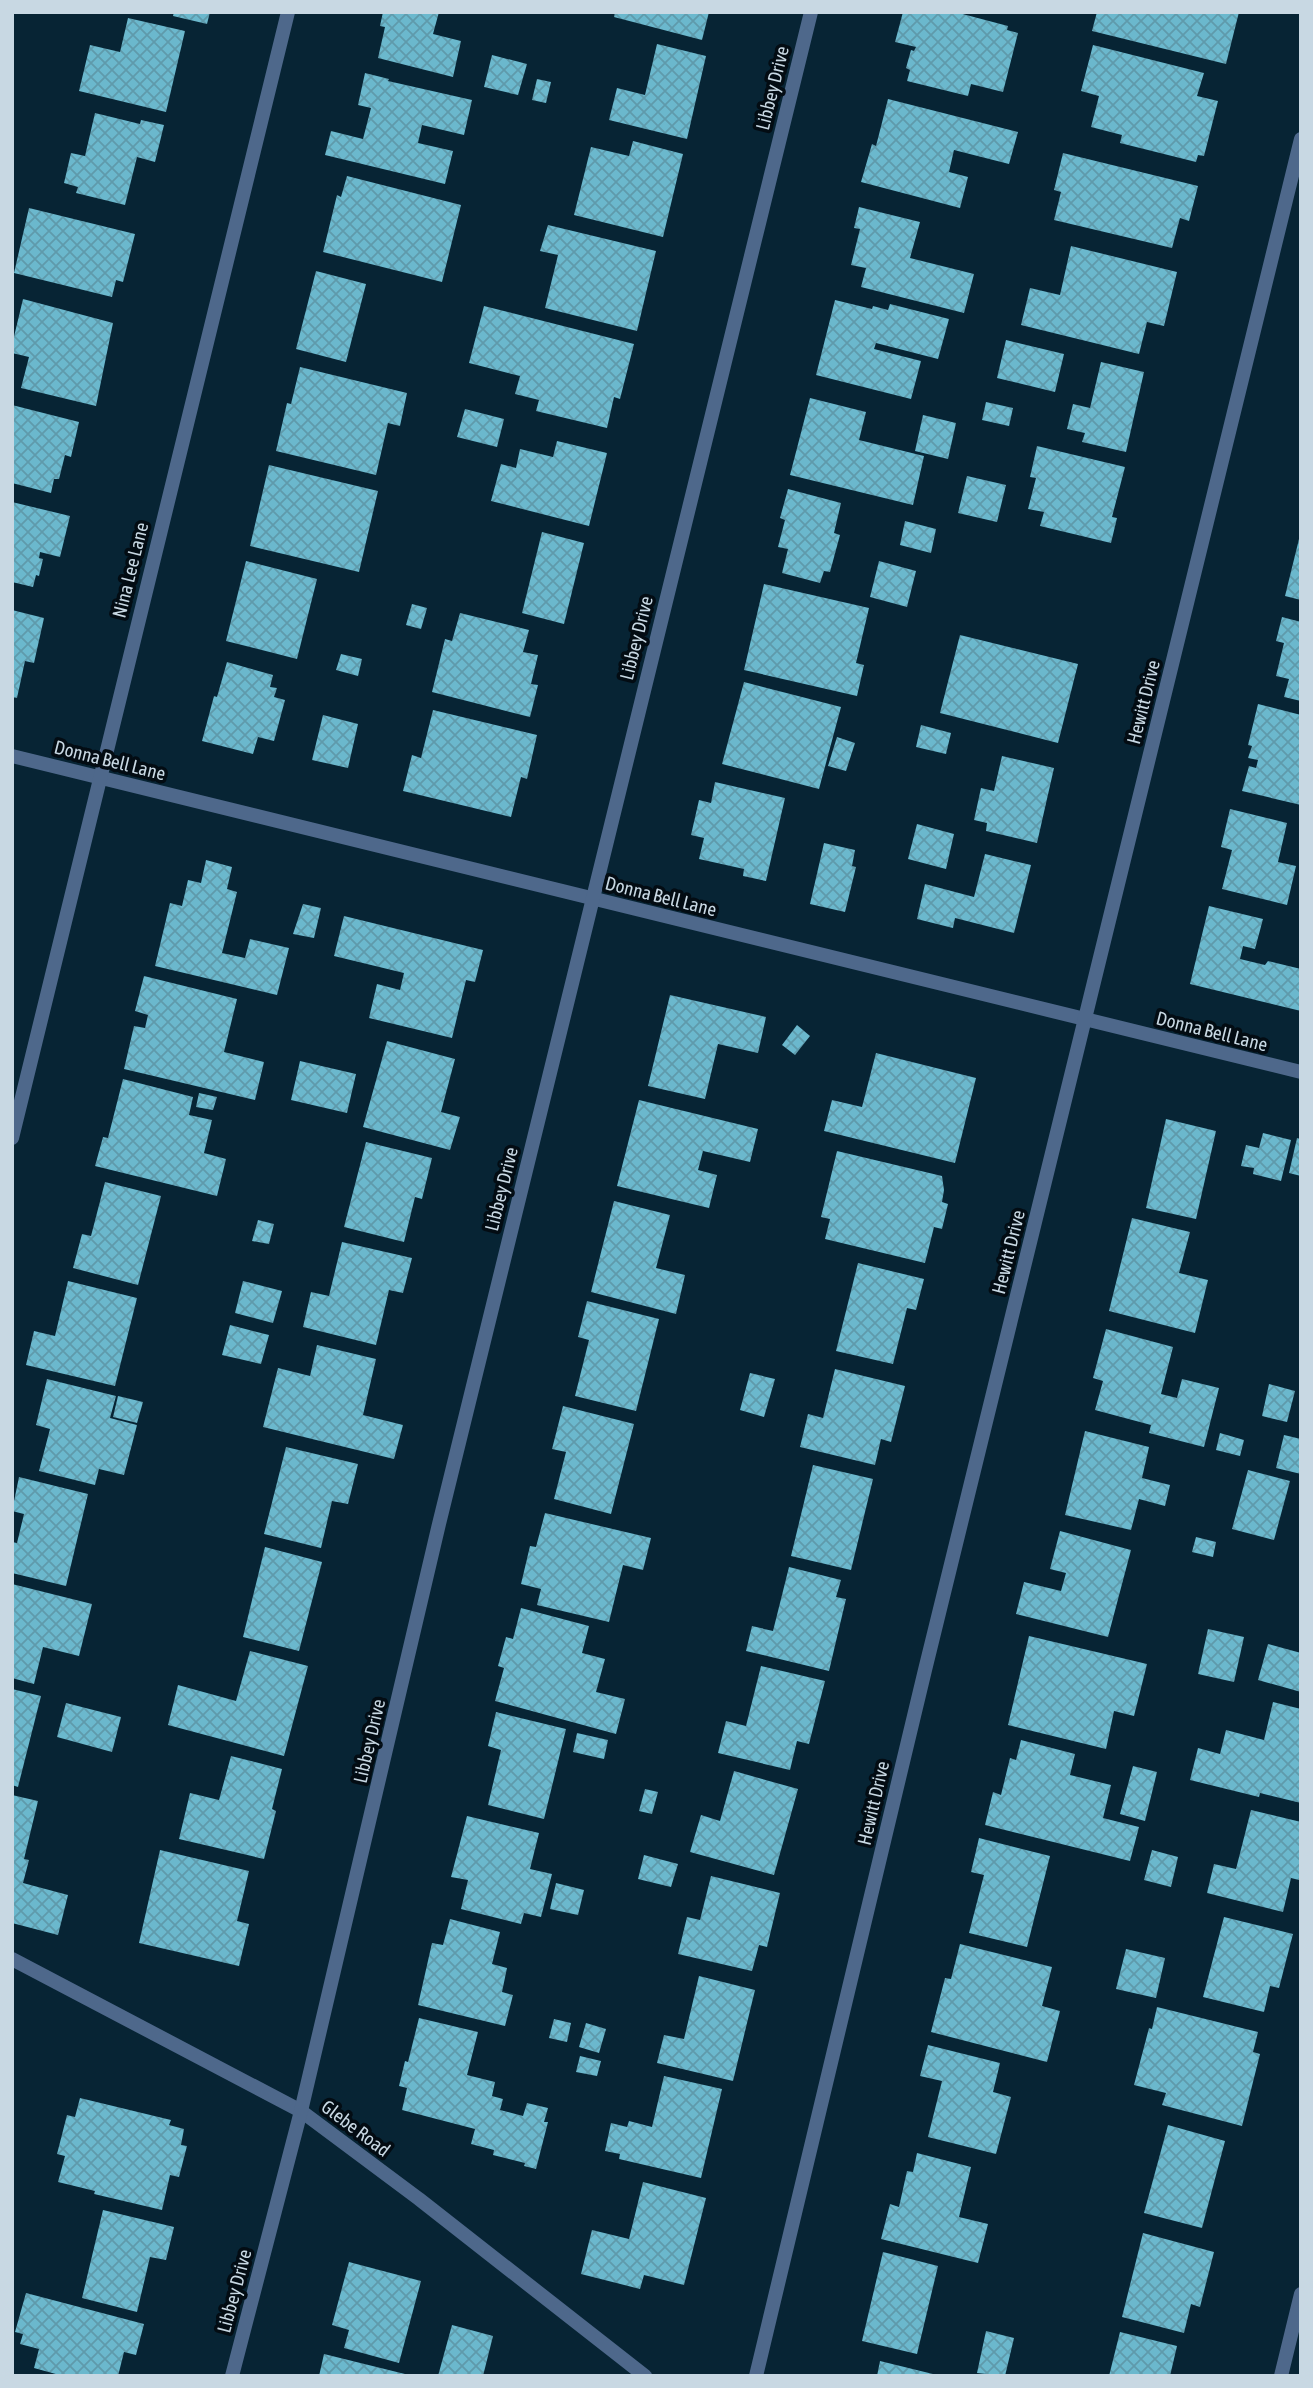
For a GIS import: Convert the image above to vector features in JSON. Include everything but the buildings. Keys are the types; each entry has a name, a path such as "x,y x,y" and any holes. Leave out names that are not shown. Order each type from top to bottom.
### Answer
{"street":[{"name":"Nina Lee Lane","path":"12,1138 288,12"},
{"name":"Libbey Drive","path":"232,2376 301,2111 439,1524 811,12"},
{"name":"Hewitt Drive","path":"756,2376 922,1684 1301,139"},
{"name":"Donna Bell Lane","path":"12,756 1301,1072"},
{"name":"Glebe Road","path":"12,1959 301,2111 419,2199 645,2376"},
{"path":"1281,2376 1301,2294"}]}
